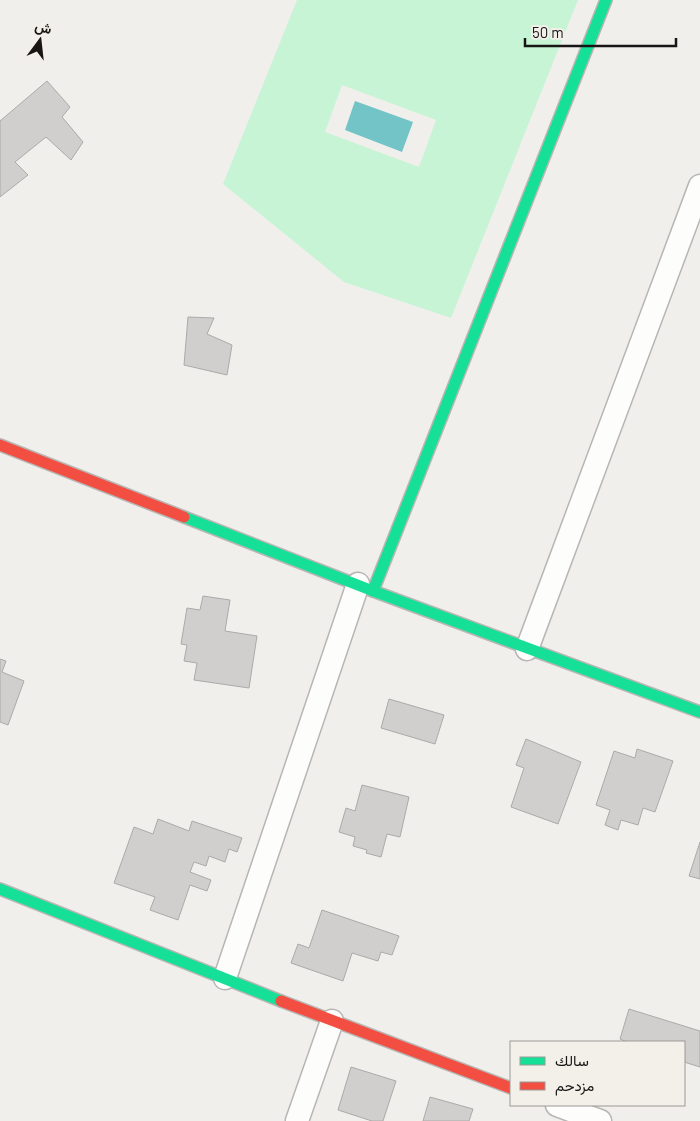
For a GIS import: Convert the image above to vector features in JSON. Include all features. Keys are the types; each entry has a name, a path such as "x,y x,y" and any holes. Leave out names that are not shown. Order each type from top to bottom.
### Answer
{"street":[{"path":"225,978 365,587 606,0"},
{"path":"527,649 700,186"},
{"path":"0,445 527,649 700,712"},
{"path":"0,889 332,1021 510,1088"},
{"path":"297,1121 332,1021"},
{"path":"560,1106 600,1121"}],"green space":[{"path":"297,0 578,0 451,318 344,282 223,184","holes":["342,85 436,120 419,167 325,132"]}],"water":[{"path":"355,101 413,122 402,152 345,130"}],"building":[{"path":"47,81 70,107 62,117 83,142 71,160 46,137 15,162 28,175 0,197 0,121"},
{"path":"188,317 214,318 207,334 232,345 227,375 184,365"},
{"path":"203,596 230,600 225,631 257,636 249,688 194,680 197,663 184,661 187,645 181,644 187,608 200,610"},
{"path":"0,659 6,661 2,672 24,681 8,725 0,722"},
{"path":"389,699 444,715 435,744 381,728"},
{"path":"526,739 581,762 558,824 511,807 524,768 516,765"},
{"path":"637,749 673,761 655,812 643,808 638,825 621,820 618,830 605,825 610,810 596,805 614,751 635,758"},
{"path":"362,785 409,797 400,837 387,834 381,857 366,853 367,850 353,846 355,837 339,832 346,808 355,811"},
{"path":"158,819 189,831 192,821 242,838 237,852 229,849 225,862 209,856 206,866 194,862 190,872 211,880 207,891 190,885 178,920 150,910 155,897 114,883 134,827 153,834"},
{"path":"700,842 700,879 689,876"},
{"path":"322,910 399,936 392,955 381,952 378,961 352,953 343,981 291,963 298,944 309,948"},
{"path":"629,1009 700,1031 700,1067 685,1062 685,1041 625,1041 620,1039"},
{"path":"351,1067 396,1081 383,1121 372,1121 338,1110"},
{"path":"430,1097 473,1109 469,1121 423,1121"}],"traffic: fast":[{"path":"373,591 606,0"},
{"path":"184,517 373,591 700,712"},
{"path":"0,889 281,1001"}],"traffic: jam":[{"path":"0,445 184,517"},
{"path":"281,1001 510,1088"}]}
